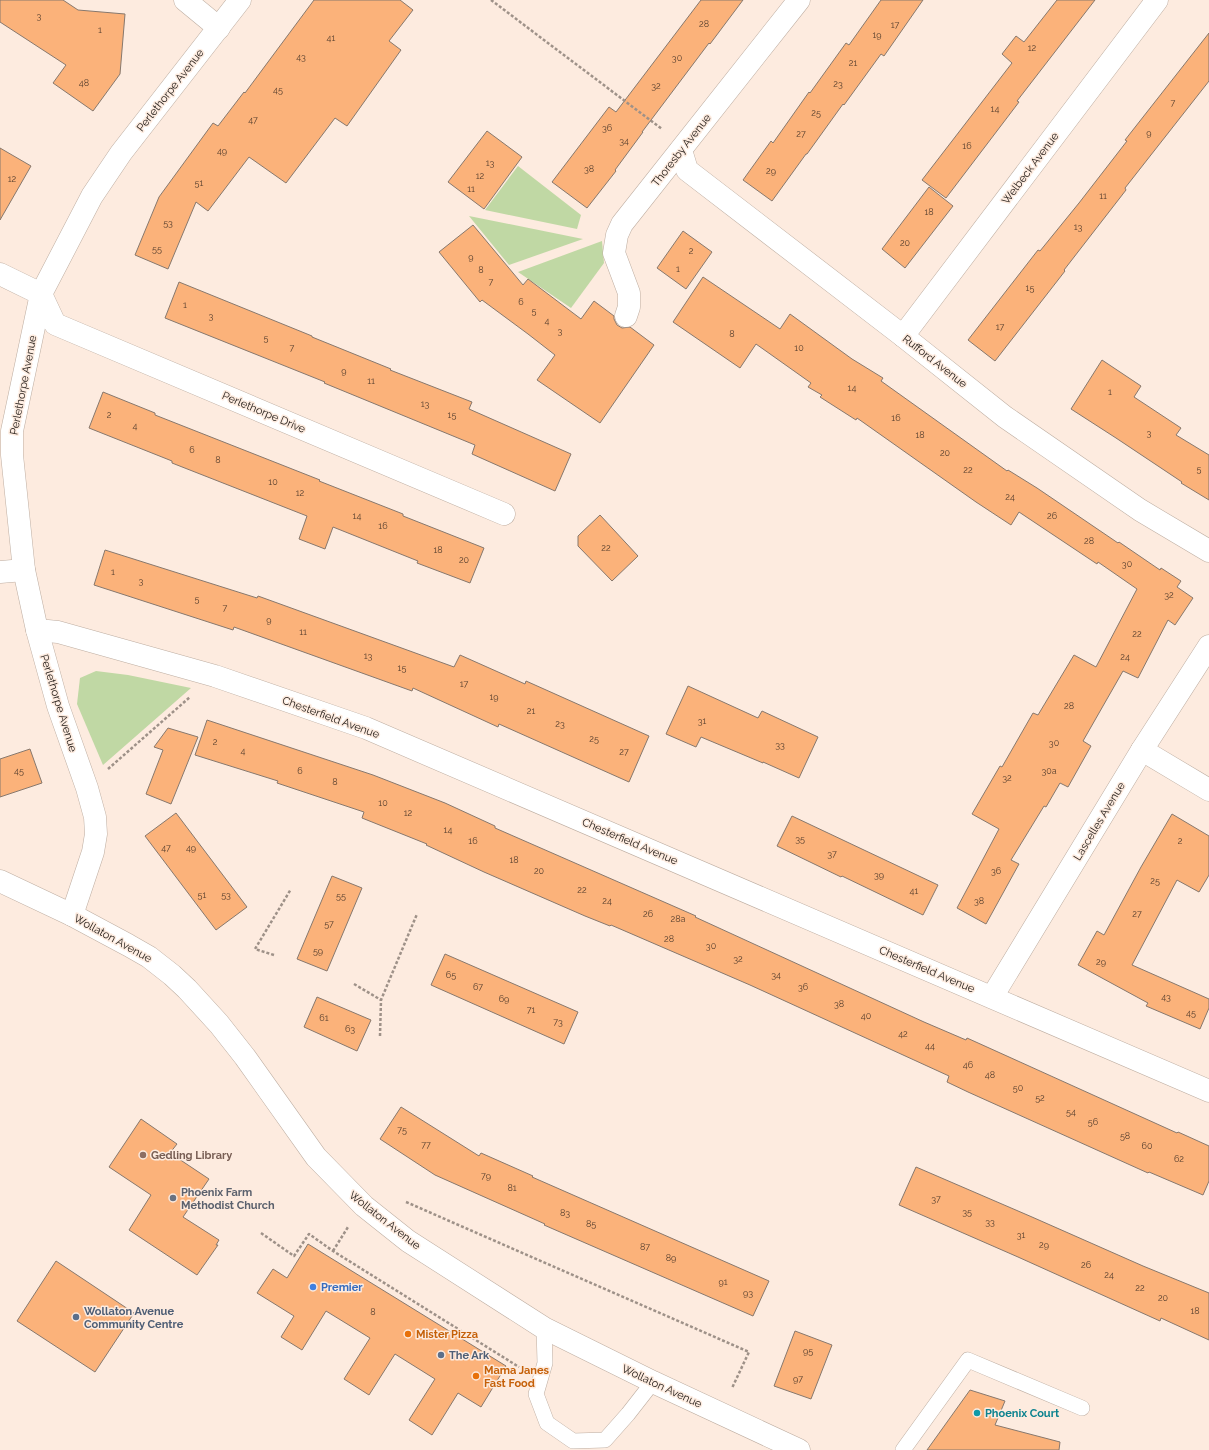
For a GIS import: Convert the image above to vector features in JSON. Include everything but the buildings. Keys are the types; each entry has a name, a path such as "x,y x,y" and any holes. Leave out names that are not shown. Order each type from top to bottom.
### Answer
{"street":[{"path":"185,0 219,28"},
{"name":"Perlethorpe Avenue","path":"72,915 93,852 96,834 96,817 58,706 37,630 24,570 12,455 12,431 41,294 92,196 121,153 240,0"},
{"name":"Thoresby Avenue","path":"626,316 629,307 629,293 614,253 617,235 622,224 799,0"},
{"name":"Welbeck Avenue","path":"903,336 1157,0"},
{"name":"Rufford Avenue","path":"681,150 687,170 903,336 1005,417 1140,510 1209,551"},
{"path":"0,274 41,294"},
{"name":"Perlethorpe Drive","path":"41,294 55,324 504,514"},
{"path":"0,572 24,570"},
{"name":"Chesterfield Avenue","path":"37,630 58,632 215,676 366,728 1209,1091"},
{"name":"Lascelles Avenue","path":"992,997 1142,750 1209,646"},
{"path":"1142,750 1209,790"},
{"name":"Wollaton Avenue","path":"0,881 72,915 149,957 187,989 211,1014 245,1057 316,1157 364,1206 408,1241 544,1328 653,1382 799,1450"}],"lane":[{"path":"544,1328 545,1363 536,1394 546,1423 573,1441 605,1440 653,1382"},
{"path":"904,1450 968,1360 1082,1408"}],"path":[{"path":"491,0 670,135 681,150"},
{"path":"106,770 215,676"},
{"path":"274,955 255,949 291,889"},
{"path":"380,1036 382,1000 417,914"},
{"path":"354,984 382,1000"},
{"path":"364,1206 394,1197 749,1352 732,1390"},
{"path":"332,1250 348,1227"},
{"path":"260,1233 294,1256 309,1234 519,1368 527,1355 545,1363"}],"green space":[{"path":"518,166 581,215 577,229 485,210"},
{"path":"469,216 583,239 509,265"},
{"path":"602,241 604,263 571,308 518,272"},
{"path":"96,671 128,675 191,688 103,765 77,704 80,678"}],"place":[{"name":"Gedling Library","path":"143,1155"},
{"name":"Phoenix Farm Methodist Church","path":"173,1198"},
{"name":"Premier","path":"313,1287"},
{"name":"Wollaton Avenue Community Centre","path":"76,1317"},
{"name":"Mister Pizza","path":"408,1334"},
{"name":"The Ark","path":"441,1355"},
{"name":"Mama Janes Fast Food","path":"476,1376"},
{"name":"Phoenix Court","path":"977,1413"}]}
